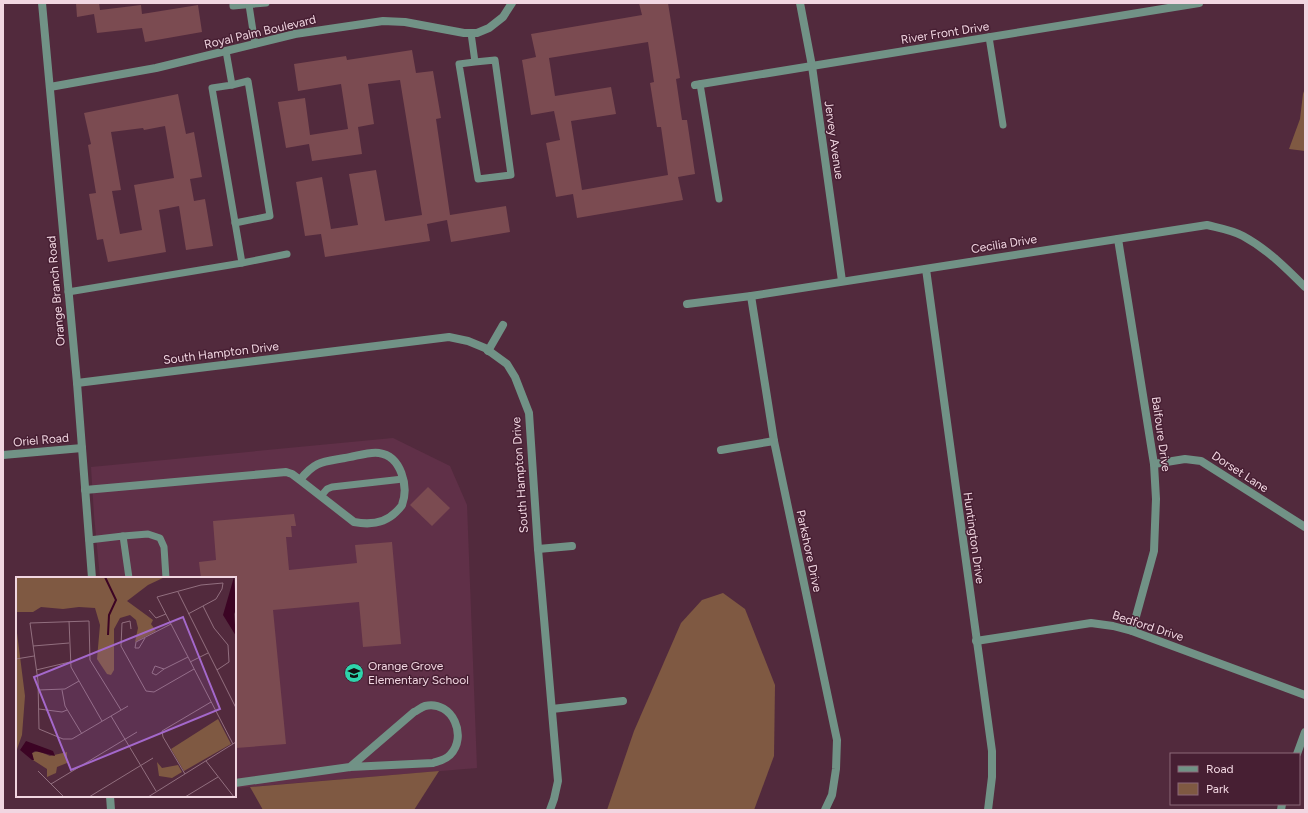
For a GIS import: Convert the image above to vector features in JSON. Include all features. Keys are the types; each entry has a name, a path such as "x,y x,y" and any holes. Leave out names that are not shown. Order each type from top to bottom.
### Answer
{"street":[{"name":"Orange Branch Road","path":"42,3 77,383 92,577"},
{"name":"Royal Palm Boulevard","path":"50,87 156,68 295,34 383,21 405,22 464,33 477,33 489,28 503,17 512,3"},
{"name":"Jervey Avenue","path":"800,3 812,66 842,281"},
{"name":"River Front Drive","path":"697,84 1198,3"},
{"name":"Cecilia Drive","path":"687,304 751,296 1207,225 1242,236 1257,245 1272,255 1305,287"},
{"name":"Balfoure Drive","path":"1118,239 1154,464 1156,499 1154,550 1132,631"},
{"name":"Huntington Drive","path":"926,269 992,751 992,777 988,810"},
{"name":"Parkshore Drive","path":"751,296 774,441 837,740 836,769 832,796 825,810"},
{"path":"488,350 503,326"},
{"name":"South Hampton Drive","path":"77,383 449,337 468,341 488,350 507,364 516,377 529,413 538,549 558,781 550,810"},
{"path":"721,450 774,441"},
{"name":"Oriel Road","path":"3,455 82,448"},
{"path":"85,490 286,472 292,474 354,522 380,522 393,516 402,506 405,486 401,472 395,462 387,455 378,452 318,463 309,469 300,480"},
{"name":"Dorset Lane","path":"1154,464 1185,459 1201,461 1305,528"},
{"path":"538,549 572,546"},
{"name":"Bedford Drive","path":"976,641 1091,623 1113,626 1132,631 1305,695"},
{"path":"552,709 622,701"},
{"path":"236,783 350,767 433,763 443,760 450,755 456,747 458,738 457,725 453,717 446,710 425,706 414,712 350,767"},
{"path":"1297,753 1305,732"},
{"path":"110,797 111,810"}],"lane":[{"path":"233,3 233,6 266,3"},
{"path":"249,5 254,44"},
{"path":"471,33 475,62"},
{"path":"989,37 1003,125"},
{"path":"226,51 232,85"},
{"path":"495,60 511,175 478,179 459,64 475,62 495,60"},
{"path":"235,223 270,216 248,81 212,88 235,223 242,263"},
{"path":"697,84 719,199"},
{"path":"68,292 288,254"},
{"path":"321,496 327,489 332,487 403,479"},
{"path":"89,540 148,534 160,538 164,547 166,577"},
{"path":"123,536 129,577"}],"shaded area":[{"name":"Orange Grove Elementary School","path":"393,438 450,466 467,505 477,768 236,788 236,577 100,577 91,467"}],"green space":[{"path":"1305,88 1305,151 1289,149 1300,119"},
{"path":"723,593 745,609 775,685 774,756 754,810 607,810 634,731 681,623 702,600"},
{"path":"439,771 414,810 263,810 250,787"}],"building":[{"path":"76,3 99,3 100,10 141,5 142,14 198,5 202,32 145,42 142,28 97,33 94,14 77,17"},
{"path":"639,3 668,3 680,78 676,79 682,120 687,120 695,174 678,177 683,200 577,218 573,194 556,197 546,143 560,140 554,111 531,115 522,60 536,57 531,34 642,15","holes":["648,42 654,82 650,83 657,127 661,127 668,175 582,190 571,121 616,114 611,87 555,96 549,58"]},
{"path":"412,50 416,73 433,71 441,118 436,119 450,215 506,206 510,232 451,242 447,220 427,224 430,241 325,257 321,234 305,236 296,182 322,177 331,229 358,225 349,174 376,170 385,221 422,215 400,80 368,84 374,124 358,127 362,154 312,161 309,144 286,148 278,102 305,98 310,135 348,129 341,84 298,91 294,64 346,56 347,60"},
{"path":"178,94 186,134 194,132 202,177 190,179 194,201 205,199 213,246 186,250 179,206 159,210 166,252 108,262 103,239 97,240 89,194 96,193 88,145 91,144 84,113","holes":["165,126 174,178 134,185 142,230 120,234 112,191 121,190 111,132 143,128 144,130"]},
{"path":"428,487 450,508 432,526 410,505"},
{"path":"294,514 296,526 291,526 292,537 286,537 289,570 357,563 355,545 392,542 401,644 363,647 359,602 273,610 286,744 236,748 236,577 201,577 199,562 216,560 213,521"}],"place":[{"name":"Orange Grove Elementary School","path":"354,673"}]}
